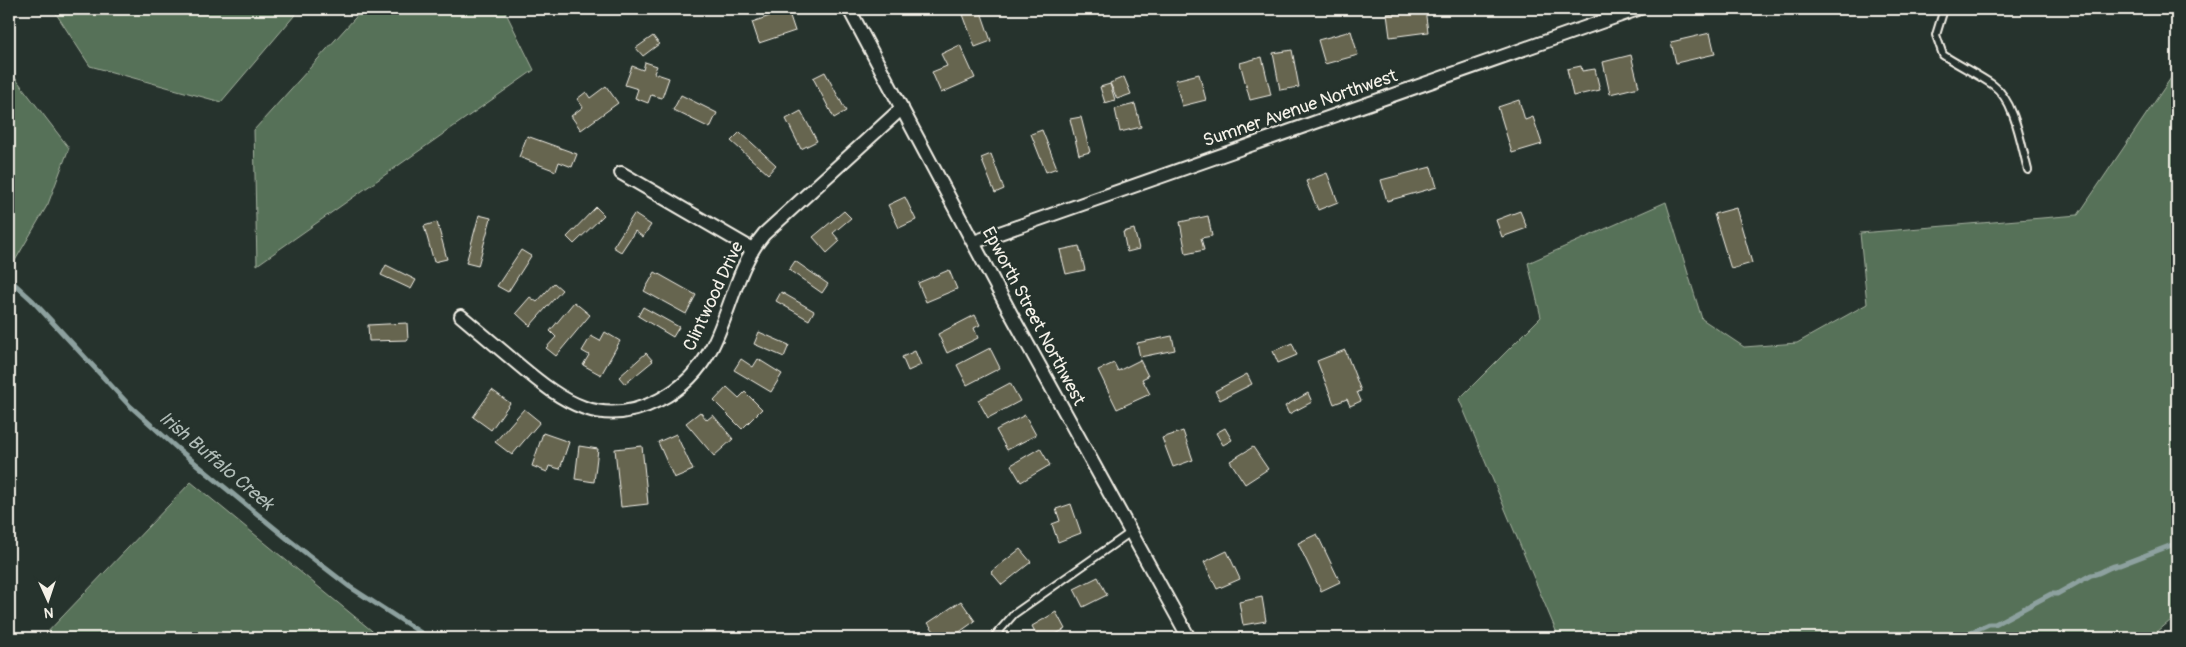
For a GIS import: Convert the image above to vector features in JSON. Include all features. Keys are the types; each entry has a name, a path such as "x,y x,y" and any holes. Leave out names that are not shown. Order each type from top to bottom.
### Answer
{"street":[{"name":"Epworth Street Northwest","path":"849,9 1011,314 1189,638"},
{"name":"Sumner Avenue Northwest","path":"974,242 1638,9"},
{"name":"Clintwood Drive","path":"461,316 552,393 570,404 599,413 647,406 674,392 697,370 712,348 752,249 764,234 902,108"},
{"path":"621,173 752,249"}],"lane":[{"path":"1944,9 1936,35 1943,55 1994,85 2015,120 2028,170"},
{"path":"993,638 1014,614 1131,532"}],"green space":[{"path":"53,9 300,9 221,102 90,66"},
{"path":"363,9 504,9 534,70 257,265 254,130"},
{"path":"2177,69 2177,615 2150,638 1559,638 1459,399 1541,317 1528,263 1666,202 1702,319 1744,347 1797,343 1867,304 1860,233 2078,215"},
{"path":"9,70 69,148 48,204 9,271"},
{"path":"191,482 377,635 383,638 42,638"}],"building":[{"path":"961,9 980,9 991,41 975,47"},
{"path":"1425,9 1428,32 1390,37 1387,14"},
{"path":"788,10 795,31 759,43 752,22"},
{"path":"1351,31 1358,55 1325,64 1318,40"},
{"path":"1710,33 1715,54 1676,63 1671,42"},
{"path":"653,36 659,44 643,56 636,48"},
{"path":"960,45 975,78 941,93 932,72 947,66 941,54"},
{"path":"1292,50 1299,87 1280,90 1273,53"},
{"path":"1631,55 1639,87 1610,94 1603,62"},
{"path":"1262,57 1271,95 1250,100 1240,63"},
{"path":"645,62 657,66 654,73 669,78 662,98 651,95 648,103 635,98 638,89 625,85 632,66 643,70"},
{"path":"1581,66 1582,71 1595,69 1600,90 1573,96 1567,69"},
{"path":"825,72 846,111 834,118 813,78"},
{"path":"1199,74 1206,100 1182,106 1175,80"},
{"path":"1124,77 1131,94 1117,99 1110,83"},
{"path":"1110,84 1115,100 1105,103 1100,87"},
{"path":"606,86 618,103 581,130 571,116 583,107 577,99 586,92 590,98"},
{"path":"681,95 717,113 710,128 673,110"},
{"path":"1519,100 1525,120 1533,117 1542,144 1512,153 1498,107"},
{"path":"1135,104 1141,127 1120,132 1115,109"},
{"path":"801,111 817,141 801,149 786,119"},
{"path":"1081,117 1090,152 1079,155 1070,119"},
{"path":"1042,130 1057,168 1046,172 1031,134"},
{"path":"740,132 776,165 768,174 731,141"},
{"path":"527,136 577,154 572,167 559,162 556,171 519,157"},
{"path":"991,154 1004,189 995,193 981,158"},
{"path":"1431,167 1437,187 1387,201 1381,180"},
{"path":"1327,173 1338,202 1318,210 1306,181"},
{"path":"905,197 916,220 899,228 888,205"},
{"path":"596,207 604,215 574,244 567,237"},
{"path":"1736,208 1752,263 1731,269 1714,214"},
{"path":"844,211 851,218 833,233 840,241 827,253 813,237"},
{"path":"1520,211 1527,228 1502,237 1496,220"},
{"path":"634,214 651,225 643,237 635,231 621,252 613,247"},
{"path":"479,215 491,218 478,266 466,263"},
{"path":"1208,216 1212,236 1201,238 1204,250 1186,254 1180,222"},
{"path":"437,222 447,259 434,262 424,226"},
{"path":"1134,229 1139,249 1127,252 1123,232"},
{"path":"1079,246 1085,270 1066,274 1060,250"},
{"path":"521,250 531,256 508,292 497,286"},
{"path":"795,261 828,284 822,293 789,270"},
{"path":"386,265 416,280 411,289 381,275"},
{"path":"949,270 957,289 926,302 918,283"},
{"path":"655,272 696,295 686,314 644,291"},
{"path":"554,283 562,290 530,326 516,313 530,297 537,302"},
{"path":"781,292 814,311 809,320 776,301"},
{"path":"574,302 590,315 556,356 546,348 556,337 550,331"},
{"path":"643,307 679,327 673,337 638,316"},
{"path":"975,315 980,325 974,328 978,338 947,353 938,334"},
{"path":"407,323 408,340 369,341 368,325"},
{"path":"605,332 620,341 601,375 583,365 589,355 582,351 591,336 600,341"},
{"path":"759,332 789,345 784,357 754,344"},
{"path":"1172,336 1175,350 1140,357 1137,343"},
{"path":"1292,343 1297,355 1278,363 1273,351"},
{"path":"990,348 1000,368 967,385 957,365"},
{"path":"1345,350 1361,391 1357,392 1361,401 1350,406 1347,399 1334,404 1317,361"},
{"path":"915,351 921,365 908,371 902,357"},
{"path":"646,353 653,361 625,384 619,377"},
{"path":"741,359 753,367 758,359 782,374 771,392 734,370"},
{"path":"1140,360 1148,376 1142,379 1150,394 1117,409 1098,370 1114,363 1118,371"},
{"path":"1247,374 1252,384 1220,400 1215,391"},
{"path":"1010,383 1020,401 988,418 978,400"},
{"path":"727,387 739,398 745,392 762,409 742,429 714,401"},
{"path":"492,390 510,403 491,430 473,417"},
{"path":"1308,393 1312,402 1289,414 1285,406"},
{"path":"524,409 540,422 512,455 495,442"},
{"path":"700,412 707,420 713,415 733,439 714,456 686,423"},
{"path":"1025,415 1036,435 1007,450 996,430"},
{"path":"1225,428 1232,440 1223,445 1216,433"},
{"path":"1183,431 1193,460 1173,467 1162,438"},
{"path":"543,433 569,442 560,469 549,466 547,472 532,466"},
{"path":"676,434 693,470 674,478 658,442"},
{"path":"579,446 598,449 594,482 575,479"},
{"path":"642,446 648,504 621,507 615,449"},
{"path":"1253,447 1268,469 1245,484 1230,461"},
{"path":"1040,448 1050,465 1021,482 1011,465"},
{"path":"1071,504 1081,533 1058,542 1052,524 1060,521 1056,509"},
{"path":"1317,534 1340,582 1321,591 1298,543"},
{"path":"1020,549 1031,562 1002,585 991,572"},
{"path":"1227,551 1240,579 1217,589 1204,562"},
{"path":"1098,577 1107,595 1083,607 1074,589"},
{"path":"1262,597 1266,621 1243,625 1239,602"},
{"path":"961,601 975,621 951,638 939,638 928,623"},
{"path":"1056,612 1065,629 1049,638 1038,638 1032,626"}],"waterway":[{"name":"Irish Buffalo Creek","path":"9,279 32,300 129,405 178,449 289,540 350,587 429,638"},
{"path":"1958,638 1989,624 1995,624 2091,575 2177,543"}]}
